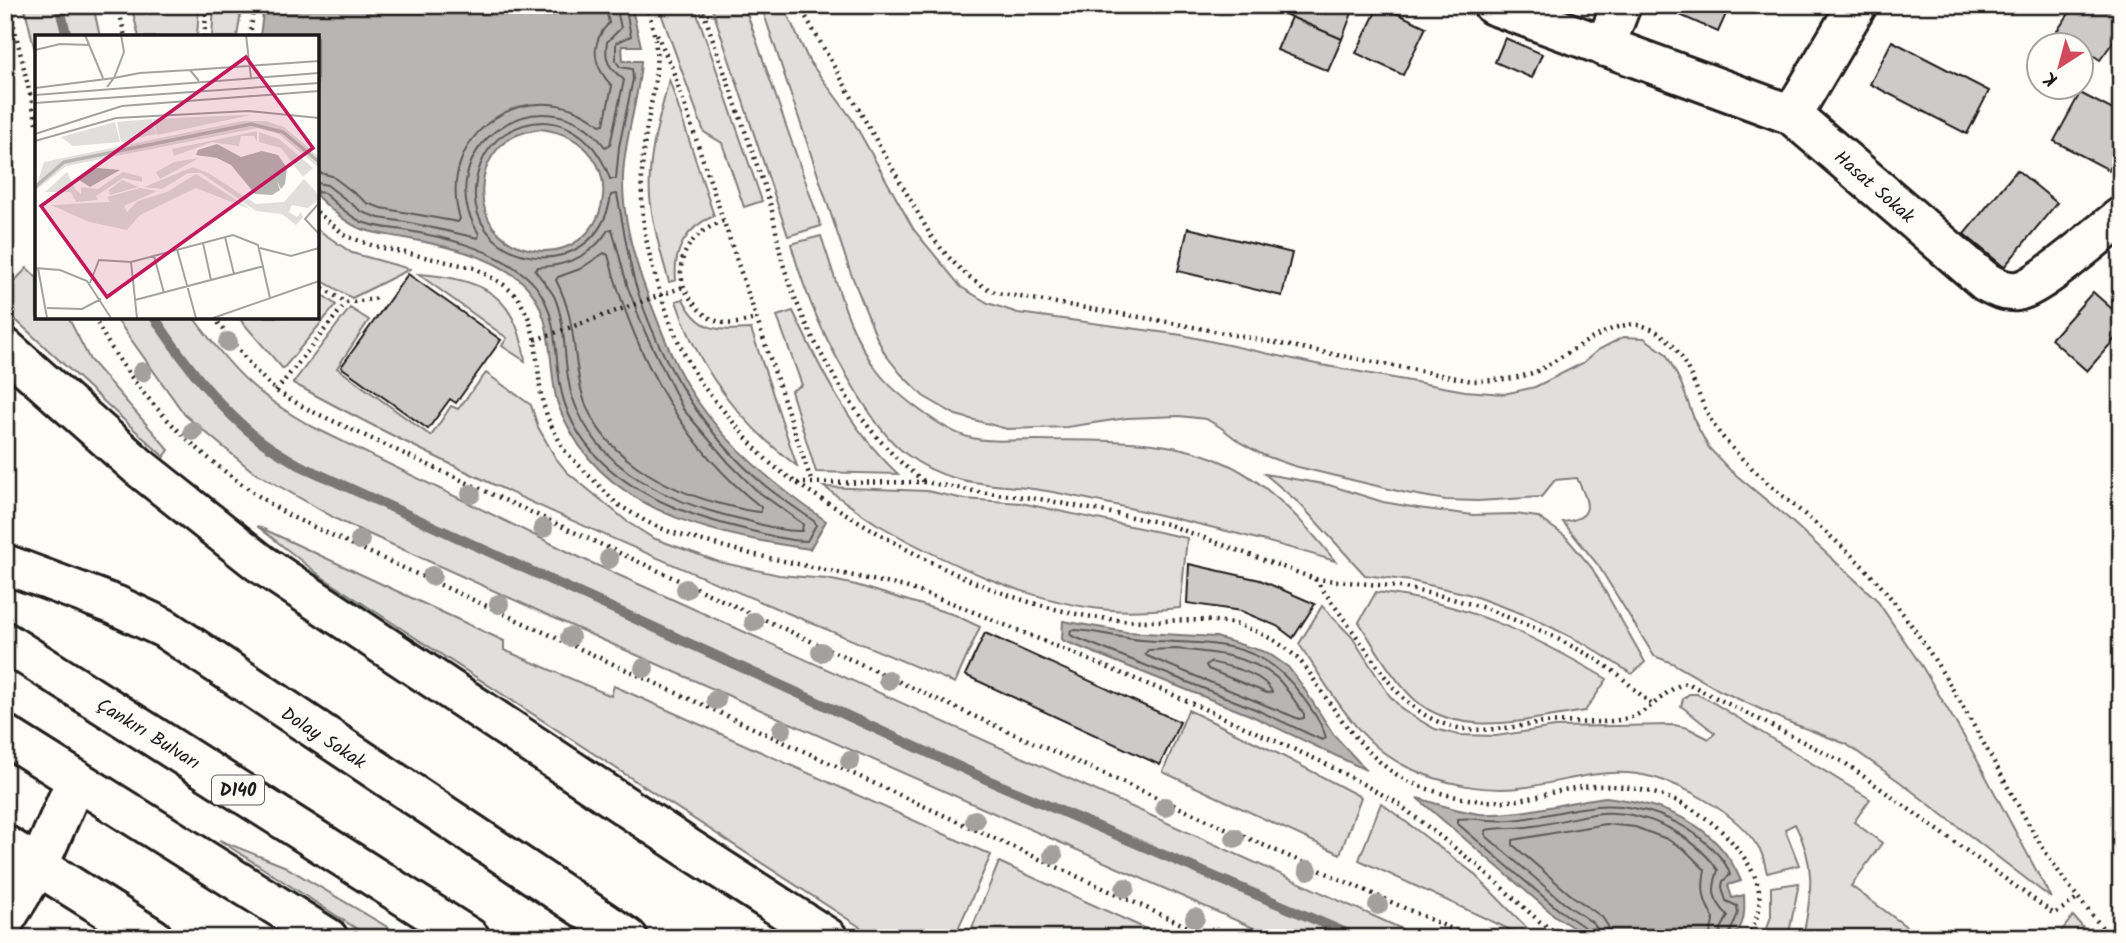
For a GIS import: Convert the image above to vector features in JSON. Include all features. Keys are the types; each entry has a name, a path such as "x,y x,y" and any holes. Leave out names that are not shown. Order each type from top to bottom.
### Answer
{"main road":[{"name":"Hasat Sokak","path":"1493,5 1792,115 1986,282 2001,290 2020,291 2036,282 2121,217"},
{"path":"1605,47 1621,5"},
{"path":"1792,115 1857,5"},
{"path":"5,348 139,467 260,563 828,938"},
{"name":"Dolay Sokak","path":"5,564 115,606 164,628 230,675 628,938"},
{"name":"Çankırı Bulvarı","path":"5,642 470,938"},
{"path":"5,735 328,938"},
{"path":"5,920 39,865 76,780"},
{"path":"5,845 153,938"}],"path":[{"path":"9,5 35,116"},
{"path":"118,5 125,35"},
{"path":"204,35 207,5"},
{"path":"250,35 254,5"},
{"path":"646,5 672,68 812,483"},
{"path":"701,5 769,201 784,268 816,344 850,401 895,458 925,482"},
{"path":"799,5 931,236 953,264 976,284 997,293 1157,320 1472,381 1513,379 1533,372 1612,328 1635,324 1654,329 1668,338 1685,362 1718,432 1740,458 1825,531 1886,592 1939,670 2039,842 2111,938"},
{"path":"653,24 657,43 657,68 641,176 648,245 661,295 696,376 749,442 776,468 923,559 959,577 1031,603 1111,620 1217,620 1246,627 1294,655 1367,750 1412,783 1475,801 1511,801 1608,784 1632,786 1697,811 1720,829 1749,865 1760,899 1760,910 1747,938"},
{"path":"318,213 346,236 374,246 475,268 519,297 535,340 541,396 548,419 564,450 617,504 647,522 670,533 751,554 905,587 951,603 1169,693 1322,762 1396,802 1478,866 1539,922 1564,938"},
{"path":"723,221 709,226 689,244 680,269 683,287 700,311 713,320 726,324 756,319"},
{"path":"318,285 346,303 380,298"},
{"path":"535,340 683,287"},
{"path":"276,391 346,303"},
{"path":"95,318 120,360 186,437 217,467 290,516 1212,938"},
{"path":"216,318 252,368 276,391 345,427 967,713 1472,938"},
{"path":"797,483 925,482 1040,499 1167,524 1315,579 1399,587 1485,608 1544,632 1593,657 1619,675 1653,706"},
{"path":"1315,579 1384,678 1404,701 1438,722 1456,728 1482,730 1566,722 1617,721 1633,717 1653,706 1679,685 1687,683 1845,764 2054,914 2079,898"}],"shaded area":[{"path":"24,5 93,5 100,35 35,35 35,51"},
{"path":"131,5 199,5 197,35 138,35"},
{"path":"214,5 242,5 237,35 212,35"},
{"path":"658,5 694,5 762,201 744,207 722,143 704,132"},
{"path":"711,5 744,5 821,226 788,236"},
{"path":"761,5 783,5 809,61 852,119 914,230 961,287 988,303 1018,313 1182,335 1316,364 1465,391 1504,394 1535,387 1583,363 1598,350 1623,337 1644,338 1666,354 1709,448 1730,470 1789,519 1876,599 1923,668 1969,745 2051,898 1846,744 1786,721 1654,656 1598,565 1563,522 1581,517 1587,508 1577,478 1555,480 1541,497 1446,500 1294,466 1263,455 1206,419 1179,416 1127,418 1067,427 1007,429 956,415 923,396 885,354 876,336 850,271"},
{"path":"669,79 714,216 696,227 683,241 677,259 676,280 669,282 653,219 650,167"},
{"path":"318,230 352,253 410,269 352,298 318,279"},
{"path":"821,236 844,306 868,357 885,381 932,419 957,433 985,440 1130,442 1199,453 1237,469 1269,491 1298,518 1335,561 1163,515 1038,489 962,480 925,466 906,454 879,426 846,375 818,321 803,284 791,244"},
{"path":"27,268 35,276 35,318 69,318 90,360 169,450 164,457 5,310 5,291"},
{"path":"418,274 460,280 492,294 514,320 525,361 502,346 507,338"},
{"path":"318,292 336,305 283,369 239,318 318,318"},
{"path":"683,299 689,310 703,324 719,329 751,329 797,466 740,413 709,372 696,350 676,301"},
{"path":"350,308 369,320 337,368 431,436 451,406 458,409 486,373 531,405 538,427 567,472 629,523 653,538 719,562 779,575 827,579 856,585 955,615 980,627 955,683 703,578 537,505 373,426 293,383"},
{"path":"793,311 838,398 865,438 898,474 816,472 791,391 802,385 777,316"},
{"path":"116,318 194,318 244,378 273,402 309,425 583,559 1422,938 1276,938 340,521 251,470 185,415"},
{"path":"1265,474 1329,485 1383,502 1418,508 1473,515 1515,514 1538,517 1565,536 1592,568 1645,662 1632,674 1585,644 1531,617 1468,594 1411,581 1365,575 1300,504"},
{"path":"824,487 927,491 964,499 1021,503 1187,538 1180,608 1110,610 1081,606 1020,590 930,553 870,520"},
{"path":"257,526 504,641 504,650 611,696 614,686 991,855 954,938 877,938 322,577"},
{"path":"1376,592 1440,604 1496,622 1524,634 1607,679 1585,711 1516,722 1468,722 1446,718 1426,708 1408,693 1359,622"},
{"path":"1322,606 1352,637 1389,695 1404,711 1435,729 1459,735 1496,736 1555,727 1674,725 1688,728 1709,739 1715,733 1681,706 1683,699 1689,694 1697,694 1709,700 1870,799 1854,822 1882,843 1851,886 1922,938 1803,938 1810,880 1807,854 1795,824 1785,829 1799,865 1767,873 1761,852 1751,837 1721,810 1683,788 1644,775 1589,775 1527,787 1496,789 1465,786 1407,767 1373,744 1359,729 1333,696 1299,644"},
{"path":"1188,710 1361,797 1340,854 1163,772"},
{"path":"1381,803 1472,872 1537,938 1528,938 1359,860"},
{"path":"219,840 284,866 406,938 371,938"},
{"path":"999,862 1166,938 968,938"},
{"path":"1799,883 1788,938 1764,938 1771,916 1771,887"},
{"path":"2073,916 2092,938 2056,938"}],"water":[{"path":"264,5 631,5 641,46 622,46 623,61 641,61 624,162 623,193 630,240 639,271 677,366 690,391 711,420 757,467 826,521 810,549 708,529 644,502 615,484 591,460 563,417 556,397 543,317 530,290 519,279 493,263 465,252 359,228 331,210 318,197 318,35 260,35","holes":["541,129 572,139 592,156 602,178 602,201 594,223 579,240 556,250 528,249 509,241 493,227 484,205 483,181 490,159 506,141 514,136"]},
{"path":"1063,621 1126,632 1216,637 1268,653 1288,667 1334,735 1366,770 1252,716 1062,640"},
{"path":"1606,797 1668,811 1703,831 1718,844 1741,881 1728,885 1732,898 1744,895 1743,918 1733,938 1589,938 1555,916 1417,798 1465,812 1497,814"}],"building":[{"path":"1285,5 1355,5 1342,39 1282,13"},
{"path":"1379,5 1426,27 1403,75 1356,53"},
{"path":"1674,5 1730,5 1718,32 1671,11"},
{"path":"2075,5 2121,6 2121,31 2100,60 2094,56 2094,32 2057,31"},
{"path":"1291,17 1342,39 1328,71 1277,50"},
{"path":"1505,38 1542,54 1532,78 1495,62"},
{"path":"1892,41 1989,91 1967,134 1870,84"},
{"path":"2094,100 2121,114 2121,148 2109,170 2054,141 2075,102"},
{"path":"2017,170 2057,203 2004,267 1964,234"},
{"path":"1188,228 1292,253 1282,296 1178,271"},
{"path":"408,274 501,340 456,403 450,399 428,429 341,367"},
{"path":"2093,292 2121,317 2121,332 2087,371 2051,339"},
{"path":"1189,564 1260,580 1315,604 1293,638 1277,626 1241,611 1187,603"},
{"path":"985,633 1180,722 1160,765 965,675"}],"waterway":[{"path":"59,5 66,35"},
{"path":"155,318 190,367 230,414 261,441 299,465 988,780 1358,938"}]}
